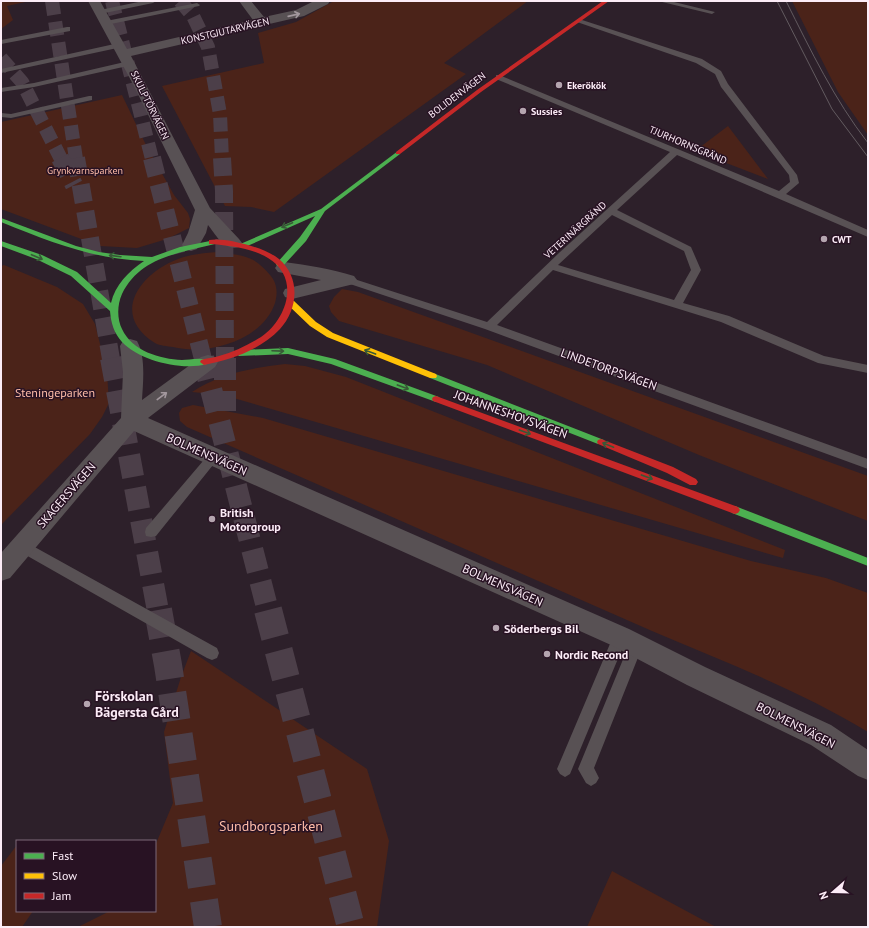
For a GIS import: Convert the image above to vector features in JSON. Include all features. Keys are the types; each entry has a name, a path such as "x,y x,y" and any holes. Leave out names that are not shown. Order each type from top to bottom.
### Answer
{"main road":[{"name":"BOLIDENVÄGEN","path":"237,244 324,210 499,77 606,1"},
{"name":"BOLIDENVÄGEN","path":"282,266 324,210"},
{"path":"1,220 72,247 94,253 117,257 154,258"},
{"path":"212,242 237,244 264,252 282,266 290,280 292,298 282,322 264,339 240,353 208,362 172,362 156,359 141,353 130,346 120,334 114,322 114,309 118,294 126,281 138,269 154,258 191,245 212,242"},
{"path":"1,243 40,257 74,274 114,309"},
{"name":"JOHANNESHOVSVÄGEN","path":"292,298 313,324 330,335 670,470 699,485"},
{"name":"JOHANNESHOVSVÄGEN","path":"240,353 288,351 332,361 769,522 868,562"},
{"name":"JOHANNESHOVSVÄGEN","path":"713,492 769,522"}],"street":[{"path":"245,1 261,22"},
{"name":"KONSTGJUTARVÄGEN","path":"124,54 300,13 324,1"},
{"name":"SKULPTÖRVÄGEN","path":"100,12 124,54 203,210 237,244"},
{"path":"191,245 203,210"},
{"name":"LINDETORPSVÄGEN","path":"282,266 348,280"},
{"path":"292,298 348,280"},
{"path":"130,346 133,372 131,420"},
{"name":"SKAGERSVÄGEN","path":"1,570 131,420 208,362"},
{"name":"BOLMENSVÄGEN","path":"131,420 628,641 696,676 821,735 868,766"}],"lane":[{"path":"100,12 153,1"},
{"path":"661,1 712,12"},
{"path":"100,12 197,4"},
{"path":"579,21 699,62 718,73 724,85 793,175 796,183 780,195"},
{"path":"1,42 67,29"},
{"path":"1,71 124,54"},
{"path":"1,90 34,85 124,54"},
{"name":"TJURHORNSGRÄND","path":"499,77 780,195 868,234"},
{"path":"1,115 11,116 89,98"},
{"name":"VETERINÄRGRÄND","path":"489,326 551,266 676,151"},
{"path":"611,211 688,249 696,270 677,304"},
{"path":"551,266 725,319 822,360 868,370"},
{"name":"LINDETORPSVÄGEN","path":"348,280 489,326 868,464"},
{"path":"151,532 213,457"},
{"path":"22,546 212,653"},
{"path":"565,769 628,641"},
{"path":"591,778 586,769 628,641"}],"green space":[{"path":"1,1 30,1 7,6 13,20 1,29"},
{"path":"334,1 528,1 444,63 466,74 274,212 251,207 225,206 162,86 264,63 258,33 296,22"},
{"path":"792,1 868,1 868,135 838,92"},
{"name":"Grynkvarnsparken","path":"122,95 145,143 174,195 188,213 190,219 189,228 167,239 137,248 100,246 1,209 1,122"},
{"path":"728,126 768,179 695,151"},
{"path":"219,252 240,255 253,260 265,269 274,281 277,291 275,303 269,316 259,327 247,336 233,342 217,347 202,349 187,349 159,345 141,332 134,320 132,308 135,296 142,285 164,266 178,259 198,254"},
{"name":"Steningeparken","path":"4,265 57,287 83,304 95,324 107,372 109,403 102,417 90,434 1,525 1,266"},
{"path":"342,289 358,292 868,476 868,521 699,455 487,365 339,321 331,312 329,306 334,297"},
{"path":"285,364 305,366 346,377 785,550 783,558 223,395 192,392 214,380 237,372"},
{"path":"193,405 263,418 751,561 826,578 868,593 868,732 789,690 187,427 180,421 179,413 182,408"},
{"name":"Sundborgsparken","path":"191,651 367,769 389,841 377,927 78,927 108,912 156,912 156,844 173,803 164,732 181,677"},
{"path":"16,846 16,912 32,912 22,927 1,927 1,866"},
{"path":"612,871 716,927 587,927"}],"tunnel":[{"path":"52,1 76,159"},
{"path":"112,1 152,159"},
{"path":"180,1 193,16 208,47 220,114 222,159"},
{"path":"1,58 22,82 61,159"},
{"path":"60,158 74,185"},
{"path":"76,158 111,359"},
{"path":"152,158 203,359"},
{"path":"222,158 224,191 225,359"},
{"path":"111,358 158,611"},
{"path":"203,358 268,611"},
{"path":"225,359 225,411"},
{"path":"158,610 168,665 208,927"},
{"path":"268,610 351,927"}],"tram line":[{"path":"777,1 832,109 868,157"},
{"path":"786,1 834,92 868,143"}],"traffic: fast":[{"path":"242,245 323,210 398,153"},
{"path":"280,264 303,239 323,210"},
{"path":"1,220 86,251 126,258 154,259"},
{"path":"204,362 183,363 168,361 154,358 135,348 125,340 118,330 114,309 116,297 122,286 139,267 158,256 169,252 212,242"},
{"path":"1,243 39,257 74,274 113,309"},
{"path":"239,353 288,351 332,361 436,399"},
{"path":"433,376 601,442"},
{"path":"735,510 868,562"}],"traffic: slow":[{"path":"291,303 313,324 330,335 433,376"}],"traffic: jam":[{"path":"398,153 479,91 606,1"},
{"path":"204,362 234,354 265,338 277,327 287,314 291,300 290,284 287,276 281,265 275,259 250,248 212,242"},
{"path":"436,399 735,510"},
{"path":"601,442 670,470 693,482"}],"place":[{"name":"Ekerökök","path":"559,85"},
{"name":"Sussies","path":"523,111"},
{"name":"CWT","path":"824,239"},
{"name":"British Motorgroup","path":"212,519"},
{"name":"Söderbergs Bil","path":"496,628"},
{"name":"Nordic Recond","path":"547,654"},
{"name":"Förskolan Bägersta Gård","path":"87,704"}]}
